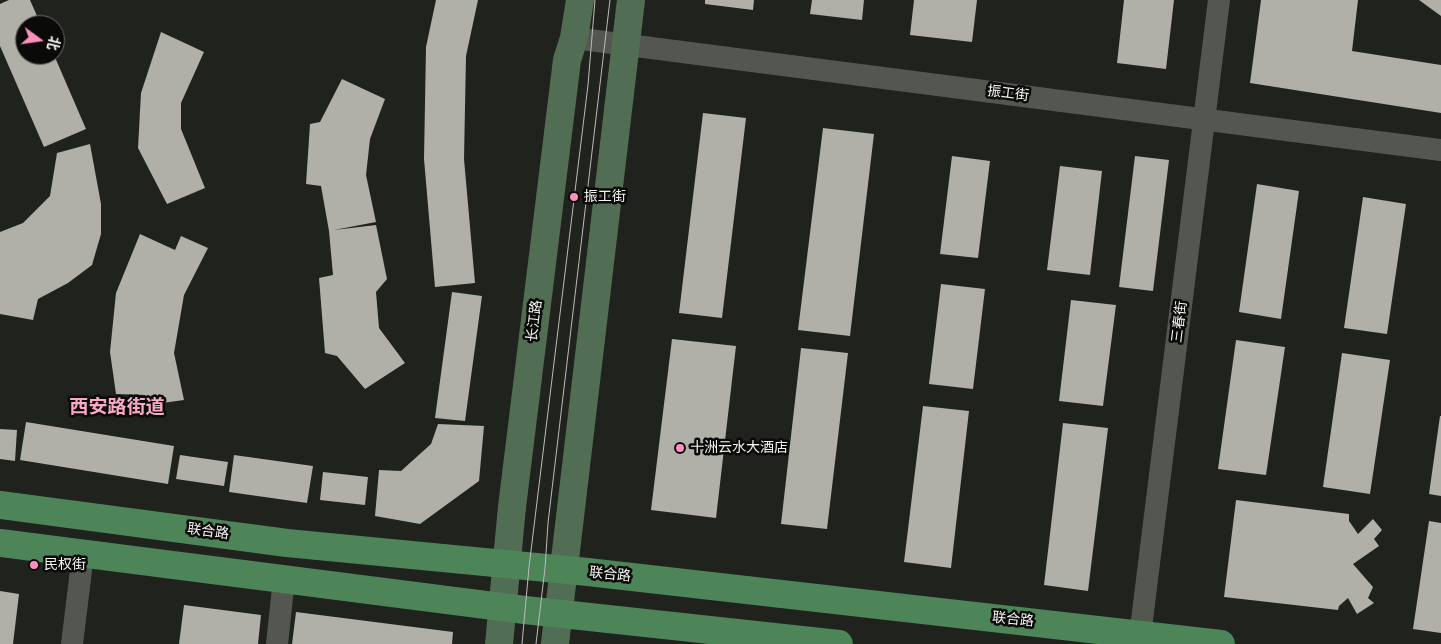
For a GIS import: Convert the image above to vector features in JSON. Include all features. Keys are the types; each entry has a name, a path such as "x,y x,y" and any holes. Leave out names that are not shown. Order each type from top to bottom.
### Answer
{"main road":[{"name":"长江路","path":"499,644 506,564 567,60 574,38 580,0"},
{"path":"555,644 631,0"},
{"name":"联合路","path":"0,505 287,543 564,570 1140,639 1221,644"},
{"path":"0,543 781,641 839,644"}],"street":[{"name":"三春街","path":"1140,639 1219,0"},
{"name":"振工街","path":"574,38 1441,150"},
{"path":"72,644 83,554"},
{"path":"277,644 284,579"}],"building":[{"path":"9,0 30,0 37,15 15,15 15,65 58,65 86,129 44,147 0,46 0,4"},
{"path":"436,0 478,0 466,56 464,159 475,283 435,287 424,159 426,47"},
{"path":"705,0 754,0 753,10 705,4"},
{"path":"812,0 864,0 862,20 810,14"},
{"path":"914,0 977,0 972,42 910,35"},
{"path":"1124,0 1174,0 1166,69 1117,63"},
{"path":"1261,0 1358,0 1352,51 1441,65 1441,113 1250,83"},
{"path":"1419,0 1441,0 1441,16"},
{"path":"161,32 204,52 181,103 181,129 205,188 167,204 138,148 141,93"},
{"path":"342,79 385,99 370,139 366,175 376,222 334,230 376,225 387,279 376,292 379,328 405,363 365,389 337,356 325,353 319,278 333,275 329,231 321,186 306,184 310,124 320,122"},
{"path":"703,113 746,118 722,318 679,313"},
{"path":"823,128 874,134 850,336 798,330"},
{"path":"90,144 101,204 101,234 92,265 68,283 38,299 33,320 0,314 0,232 23,223 50,196 57,153"},
{"path":"952,156 990,161 978,258 940,254"},
{"path":"1135,156 1169,160 1153,291 1119,287"},
{"path":"1060,166 1102,171 1090,275 1047,270"},
{"path":"1257,184 1299,191 1281,319 1239,312"},
{"path":"1363,197 1406,204 1387,334 1344,328"},
{"path":"140,234 175,250 181,236 208,248 184,295 174,353 184,400 148,405 145,395 116,394 110,352 116,293"},
{"path":"941,284 985,289 973,389 929,384"},
{"path":"452,292 482,296 465,421 435,418"},
{"path":"1071,300 1116,305 1103,406 1059,401"},
{"path":"672,339 736,346 716,518 651,510"},
{"path":"1236,340 1285,347 1266,475 1218,469"},
{"path":"801,348 848,353 827,529 781,524"},
{"path":"1342,353 1390,360 1370,494 1323,487"},
{"path":"923,406 969,411 951,568 904,562"},
{"path":"1441,416 1441,496 1429,494"},
{"path":"26,422 174,446 168,484 20,460"},
{"path":"1063,423 1108,428 1088,591 1044,585"},
{"path":"438,424 484,426 479,481 420,524 375,516 379,470 401,471 431,444"},
{"path":"0,429 17,430 15,461 0,459"},
{"path":"180,455 228,462 224,486 176,479"},
{"path":"234,455 313,466 307,503 229,492"},
{"path":"323,472 368,477 365,505 320,500"},
{"path":"1236,500 1349,514 1349,521 1358,534 1373,519 1382,530 1374,539 1379,546 1353,564 1373,587 1368,598 1374,603 1357,614 1348,598 1339,606 1338,610 1224,597"},
{"path":"1429,521 1441,523 1441,633 1413,629"},
{"path":"0,591 19,594 13,644 0,644"},
{"path":"184,605 261,615 258,644 179,644"},
{"path":"296,612 453,632 452,644 292,644"}],"tram line":[{"path":"522,644 529,567 588,85 595,0"},
{"path":"536,644 548,523 610,0"}],"place":[{"name":"振工街","path":"574,197"},
{"name":"十洲云水大酒店","path":"680,448"},
{"name":"民权街","path":"34,565"}],"district":[{"name":"西安路街道","path":"117,408"}]}
